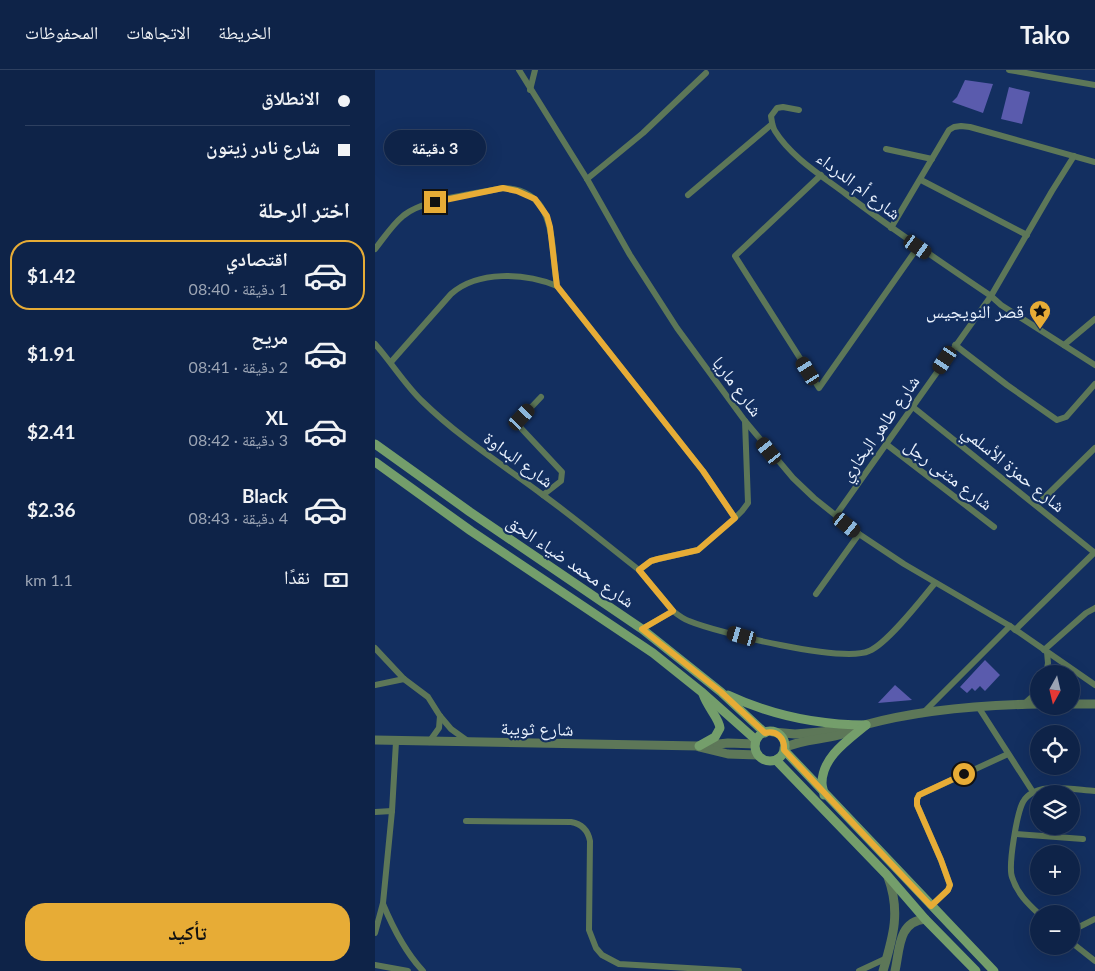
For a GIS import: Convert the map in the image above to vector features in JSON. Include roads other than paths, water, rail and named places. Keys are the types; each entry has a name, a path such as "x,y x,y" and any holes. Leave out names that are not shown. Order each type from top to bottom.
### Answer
{"main road":[{"name":"شارع محمد ضياء الحق","path":"375,444 470,512 642,629 769,732"},
{"name":"شارع محمد ضياء الحق","path":"375,462 471,531 653,653 703,693 756,742"},
{"path":"721,692 759,708 790,717 839,725 866,725"},
{"path":"699,746 715,737 720,728 718,721 707,705 703,693"},
{"path":"824,794 822,782 830,759 841,746 866,725"},
{"path":"776,760 784,749 784,743 781,737 769,732 756,742 758,755 764,760 776,760 887,875 925,919 975,971"},
{"path":"784,749 824,794 994,971"},
{"path":"817,802 824,794"}],"street":[{"name":"شارع ماريا","path":"519,70 677,328 745,421 793,478 859,534 935,583 1013,628 1095,685"},
{"path":"530,90 535,70"},
{"path":"1009,70 1052,73 1095,84"},
{"path":"587,179 643,133 706,73"},
{"path":"688,195 772,124 771,116 777,108 783,107 799,110"},
{"name":"شارع أم الدرداء","path":"772,124 786,145 821,175 891,228 1009,310 1095,365"},
{"path":"891,228 949,130 954,127 961,126 1095,162"},
{"path":"886,150 932,159"},
{"name":"شارع طاهر البخاري","path":"835,515 991,296 1074,156"},
{"path":"821,175 735,256 819,388 918,247"},
{"path":"921,180 1027,235"},
{"path":"375,249 402,216 414,208 435,202 509,188 535,199 547,216 550,227 557,286 697,464 735,518"},
{"path":"391,362 451,294 470,281 508,277 538,280 557,286"},
{"path":"1063,344 1095,319"},
{"name":"شارع البداوة","path":"375,344 391,362 414,394 444,421 469,442 543,495 639,570 673,611"},
{"path":"955,345 1057,420 1066,416 1095,384"},
{"path":"541,397 522,417 519,426 562,472 561,481 543,495"},
{"name":"شارع حمزة الأسلمي","path":"913,407 1095,553"},
{"path":"639,570 651,561 698,550 735,518 748,503 745,421"},
{"name":"شارع مثنى رجل","path":"886,444 995,527"},
{"path":"1037,505 1095,448"},
{"path":"816,594 859,534"},
{"path":"922,714 1095,553"},
{"path":"642,629 673,611 696,624 742,636 835,654 860,654 870,651 880,644 935,583"},
{"path":"1046,665 1045,651 1086,613 1095,608"},
{"path":"375,648 404,679 427,697 451,729 471,743"},
{"path":"375,685 404,679"},
{"path":"1023,705 1030,699"},
{"path":"1080,704 1095,704"},
{"path":"784,749 799,742 835,736 866,725 922,714 1030,705"},
{"path":"979,708 1030,787"},
{"path":"429,742 439,728 440,716"},
{"path":"769,732 795,734 848,730"},
{"name":"شارع ثويبة","path":"375,740 396,742 699,746 756,742"},
{"path":"375,933 383,903 392,811 396,742"},
{"name":"شارع ثويبة","path":"699,746 728,754 758,755"},
{"path":"931,906 948,890 950,885 917,805 919,795 1008,754"},
{"path":"1080,790 1095,791"},
{"path":"1030,795 1023,801 1018,816 1011,866 1012,877 1023,899 1030,906"},
{"path":"375,812 392,811"},
{"path":"465,821 571,822 583,827 588,833 590,841 589,930 596,948 610,961 629,965 739,971"},
{"path":"1015,834 1083,839"},
{"path":"883,971 893,935 896,908 895,898 887,875"},
{"path":"383,903 407,952 423,971"},
{"path":"895,971 907,926 913,921 925,919"},
{"path":"1080,927 1095,919"},
{"path":"1080,949 1095,960"},
{"path":"859,971 887,958"},
{"path":"375,965 408,971"}],"place":[{"name":"قصر النويجيس","path":"1040,330"}]}
